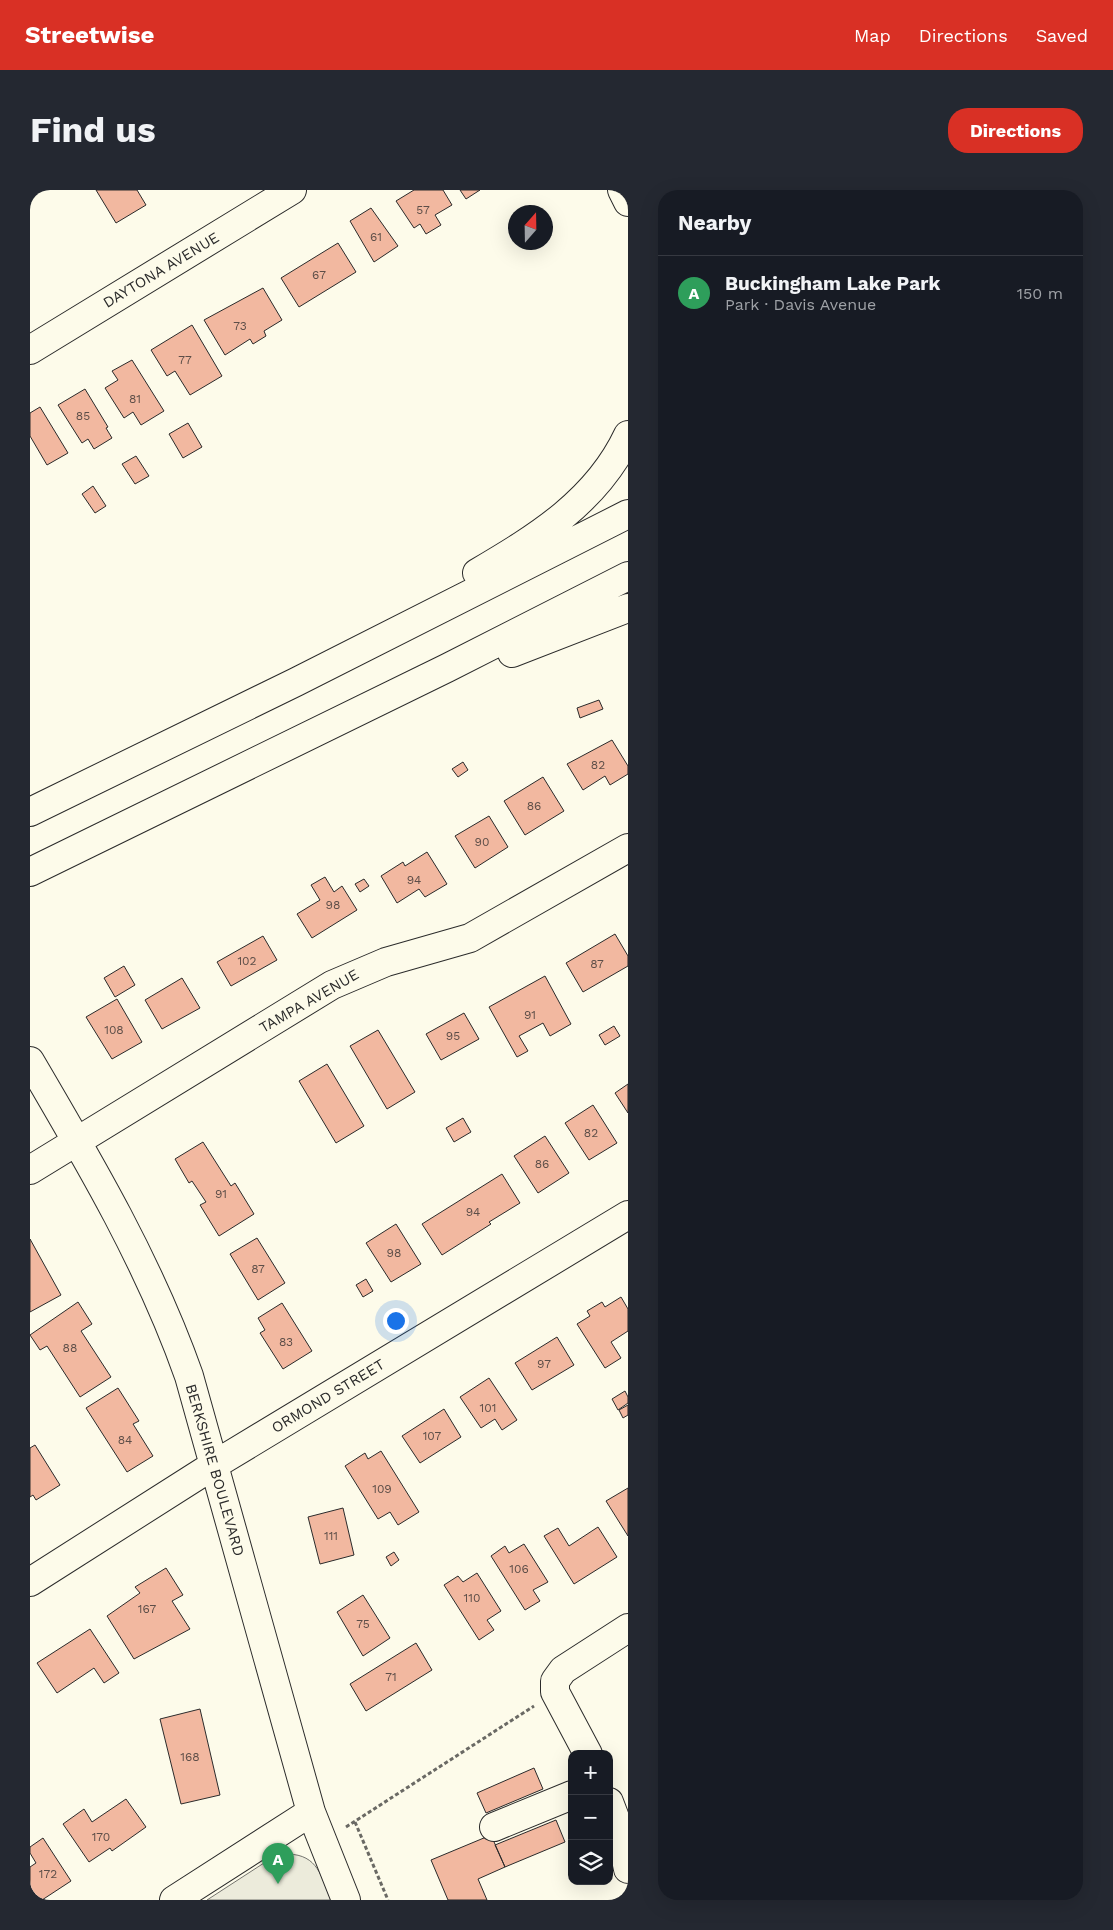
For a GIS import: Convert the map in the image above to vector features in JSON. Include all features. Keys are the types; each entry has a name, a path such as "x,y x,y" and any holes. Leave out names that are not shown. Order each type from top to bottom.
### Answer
{"main road":[{"name":"DAYTONA AVENUE","path":"30,350 292,190"},
{"path":"622,190 628,202"},
{"path":"296,682 530,541 558,522 582,501 604,475 628,435"},
{"path":"30,812 296,682 628,514"},
{"path":"30,872 628,576"},
{"path":"322,729 628,608"},
{"name":"TAMPA AVENUE","path":"30,1170 332,985 386,962 470,938 628,848"},
{"name":"BERKSHIRE BOULEVARD","path":"30,1061 77,1140 136,1251 174,1334 189,1376 311,1812 346,1900"},
{"name":"ORMOND STREET","path":"30,1582 214,1465 628,1215"},
{"path":"586,1750 555,1692 554,1685 560,1673 628,1628"},
{"path":"494,1827 568,1797"},
{"path":"174,1900 311,1812"},
{"path":"613,1813 622,1839 628,1868"}],"path":[{"path":"322,1843 555,1692"},
{"path":"355,1822 388,1900"}],"shaded area":[{"path":"288,1854 306,1858 317,1868 331,1900 207,1900 264,1863"}],"building":[{"path":"96,190 137,190 146,205 116,223"},
{"path":"414,190 443,190 452,205 435,215 441,225 426,234 420,224 414,228 396,201"},
{"path":"460,190 480,190 466,199"},
{"path":"371,208 398,246 374,262 350,221"},
{"path":"338,243 356,272 299,307 281,278"},
{"path":"263,288 282,320 264,331 266,336 253,344 250,339 225,355 204,320"},
{"path":"192,325 222,376 190,395 175,371 167,376 151,350"},
{"path":"132,360 164,411 141,425 133,412 124,418 105,388 118,380 112,371"},
{"path":"85,389 108,427 106,428 112,438 94,449 88,439 82,443 58,405"},
{"path":"40,407 68,453 47,465 30,436 30,413"},
{"path":"188,423 202,447 183,458 169,434"},
{"path":"136,456 149,476 135,484 122,464"},
{"path":"93,486 106,506 95,513 82,494"},
{"path":"599,700 603,709 580,718 577,708"},
{"path":"612,740 628,766 628,774 610,785 605,776 583,790 567,764"},
{"path":"463,762 468,770 458,777 452,769"},
{"path":"543,777 564,811 525,835 504,801"},
{"path":"489,816 508,847 475,868 455,836"},
{"path":"427,852 447,884 425,897 419,889 397,903 381,876 403,862 405,866"},
{"path":"325,877 334,892 342,886 357,910 312,938 297,914 320,900 311,885"},
{"path":"364,879 369,886 360,892 355,884"},
{"path":"615,934 628,956 628,966 583,992 566,963"},
{"path":"263,936 277,960 231,986 217,962"},
{"path":"124,966 135,985 115,997 104,978"},
{"path":"545,976 571,1024 550,1036 543,1023 519,1036 528,1051 517,1057 489,1007"},
{"path":"182,978 200,1008 162,1029 145,1000"},
{"path":"117,999 142,1042 112,1059 86,1017"},
{"path":"464,1013 479,1039 441,1060 426,1034"},
{"path":"614,1026 620,1036 605,1045 599,1035"},
{"path":"378,1030 415,1092 387,1109 350,1046"},
{"path":"327,1064 364,1126 336,1143 299,1081"},
{"path":"628,1084 628,1113 615,1093"},
{"path":"593,1105 617,1143 589,1160 565,1123"},
{"path":"463,1118 471,1132 454,1142 446,1128"},
{"path":"545,1136 569,1173 538,1193 514,1156"},
{"path":"203,1142 231,1186 235,1183 254,1214 219,1236 200,1205 206,1202 192,1181 189,1183 175,1159"},
{"path":"502,1174 520,1203 442,1255 422,1224"},
{"path":"396,1224 421,1264 391,1282 366,1243"},
{"path":"257,1238 285,1283 258,1300 230,1254"},
{"path":"30,1239 61,1295 30,1312"},
{"path":"366,1279 373,1291 363,1297 356,1285"},
{"path":"621,1297 628,1309 628,1331 611,1342 621,1358 605,1368 577,1324 590,1316 587,1311 602,1302 605,1307"},
{"path":"78,1302 92,1324 81,1331 111,1377 80,1397 47,1346 40,1350 30,1335"},
{"path":"282,1303 312,1351 283,1369 260,1333 265,1330 258,1318"},
{"path":"557,1337 574,1365 532,1390 515,1363"},
{"path":"489,1378 517,1420 502,1430 495,1419 481,1428 460,1397"},
{"path":"118,1388 139,1421 133,1424 153,1456 127,1472 86,1408"},
{"path":"625,1391 628,1403 618,1410 612,1399"},
{"path":"628,1405 628,1415 623,1418 619,1410"},
{"path":"444,1409 461,1437 420,1463 402,1436"},
{"path":"35,1445 60,1485 36,1500 33,1495 30,1497 30,1448"},
{"path":"381,1451 419,1512 398,1525 390,1512 378,1519 345,1466 365,1453 368,1459"},
{"path":"628,1488 628,1536 606,1501"},
{"path":"343,1508 354,1555 320,1564 308,1517"},
{"path":"598,1527 617,1557 574,1584 544,1536 558,1528 569,1546"},
{"path":"524,1544 548,1582 533,1590 540,1601 525,1610 491,1556 505,1546 509,1553"},
{"path":"394,1552 399,1560 391,1566 386,1557"},
{"path":"166,1568 183,1595 172,1601 190,1629 134,1659 107,1616 140,1593 135,1587"},
{"path":"477,1573 501,1611 487,1620 494,1630 479,1640 444,1585 458,1576 463,1582"},
{"path":"363,1595 390,1638 363,1656 337,1612"},
{"path":"90,1629 119,1673 104,1683 94,1668 57,1693 37,1663"},
{"path":"416,1643 432,1670 366,1711 350,1684"},
{"path":"200,1709 220,1795 181,1804 160,1719"},
{"path":"534,1768 543,1789 486,1813 477,1793"},
{"path":"126,1799 146,1827 112,1851 110,1848 89,1862 63,1824 84,1809 92,1822"},
{"path":"556,1820 565,1842 505,1867 495,1845"},
{"path":"491,1835 505,1867 478,1879 487,1900 448,1900 431,1860"},
{"path":"43,1838 71,1881 42,1900 30,1900 30,1867 36,1863 30,1853 30,1847"}],"place":[{"name":"Buckingham Lake Park","path":"278,1884"}]}
